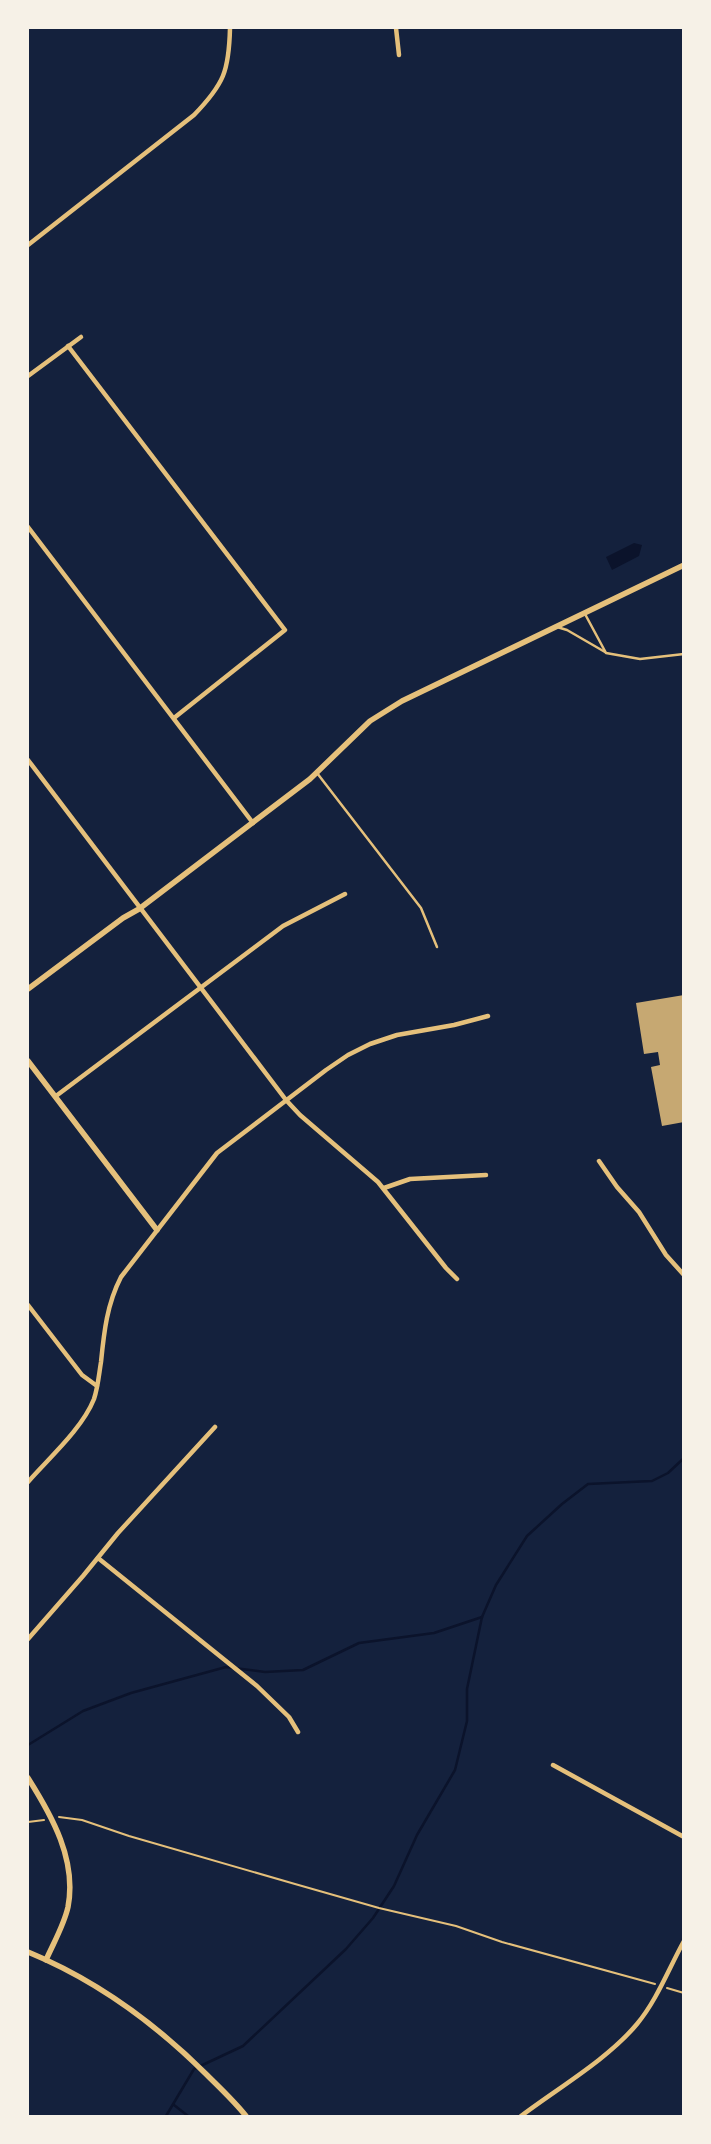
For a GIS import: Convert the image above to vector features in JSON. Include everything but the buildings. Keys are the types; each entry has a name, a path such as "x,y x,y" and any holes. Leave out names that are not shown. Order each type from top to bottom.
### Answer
{"street":[{"path":"28,245 194,115 206,103 218,87 227,67 230,57 230,28"},
{"path":"396,28 399,54"},
{"path":"28,376 81,337"},
{"path":"68,346 285,630 174,718"},
{"path":"28,527 253,823"},
{"path":"28,989 123,918 139,909 253,823 316,772 370,722 402,701 684,565"},
{"path":"28,760 139,909 166,941 199,988 286,1100 300,1115 364,1168 384,1188 446,1268 457,1279"},
{"path":"56,1096 283,926 345,894"},
{"path":"28,1482 86,1416 97,1386 105,1322 114,1291 121,1277 217,1153 348,1055 370,1044 396,1036 454,1025 488,1016"},
{"path":"28,1061 157,1230"},
{"path":"599,1161 617,1187 639,1212 666,1255 684,1275"},
{"path":"384,1188 410,1179 486,1176"},
{"path":"28,1305 82,1375 97,1386"},
{"path":"28,1639 118,1533 215,1427"},
{"path":"98,1558 258,1686 289,1717 298,1732"},
{"path":"553,1765 684,1837"},
{"path":"28,1778 52,1818 69,1870 68,1907 46,1960"},
{"path":"521,2116 604,2055 631,2031 645,2013 684,1941"},
{"path":"28,1952 107,1993 147,2022 180,2049 246,2116"}],"lane":[{"path":"584,613 606,652"},
{"path":"555,627 567,630 606,652 640,659 684,654"},
{"path":"316,772 421,908 437,947"}],"path":[{"path":"58,1817 64,1816 82,1820 129,1836 379,1908 456,1926 502,1942 684,1993"},
{"path":"28,1822 45,1820"}],"water":[{"path":"634,543 642,545 639,556 612,570 606,557"}],"waterway":[{"path":"166,2116 194,2069 243,2046 346,1949 373,1918 394,1886 417,1835 455,1770 467,1721 467,1689 482,1617 496,1585 527,1536 562,1504 588,1484 652,1481 668,1473 684,1458"},
{"path":"28,1745 83,1711 131,1693 226,1667 265,1672 303,1670 359,1643 434,1633 482,1617"},
{"path":"174,2105 188,2116"}]}
